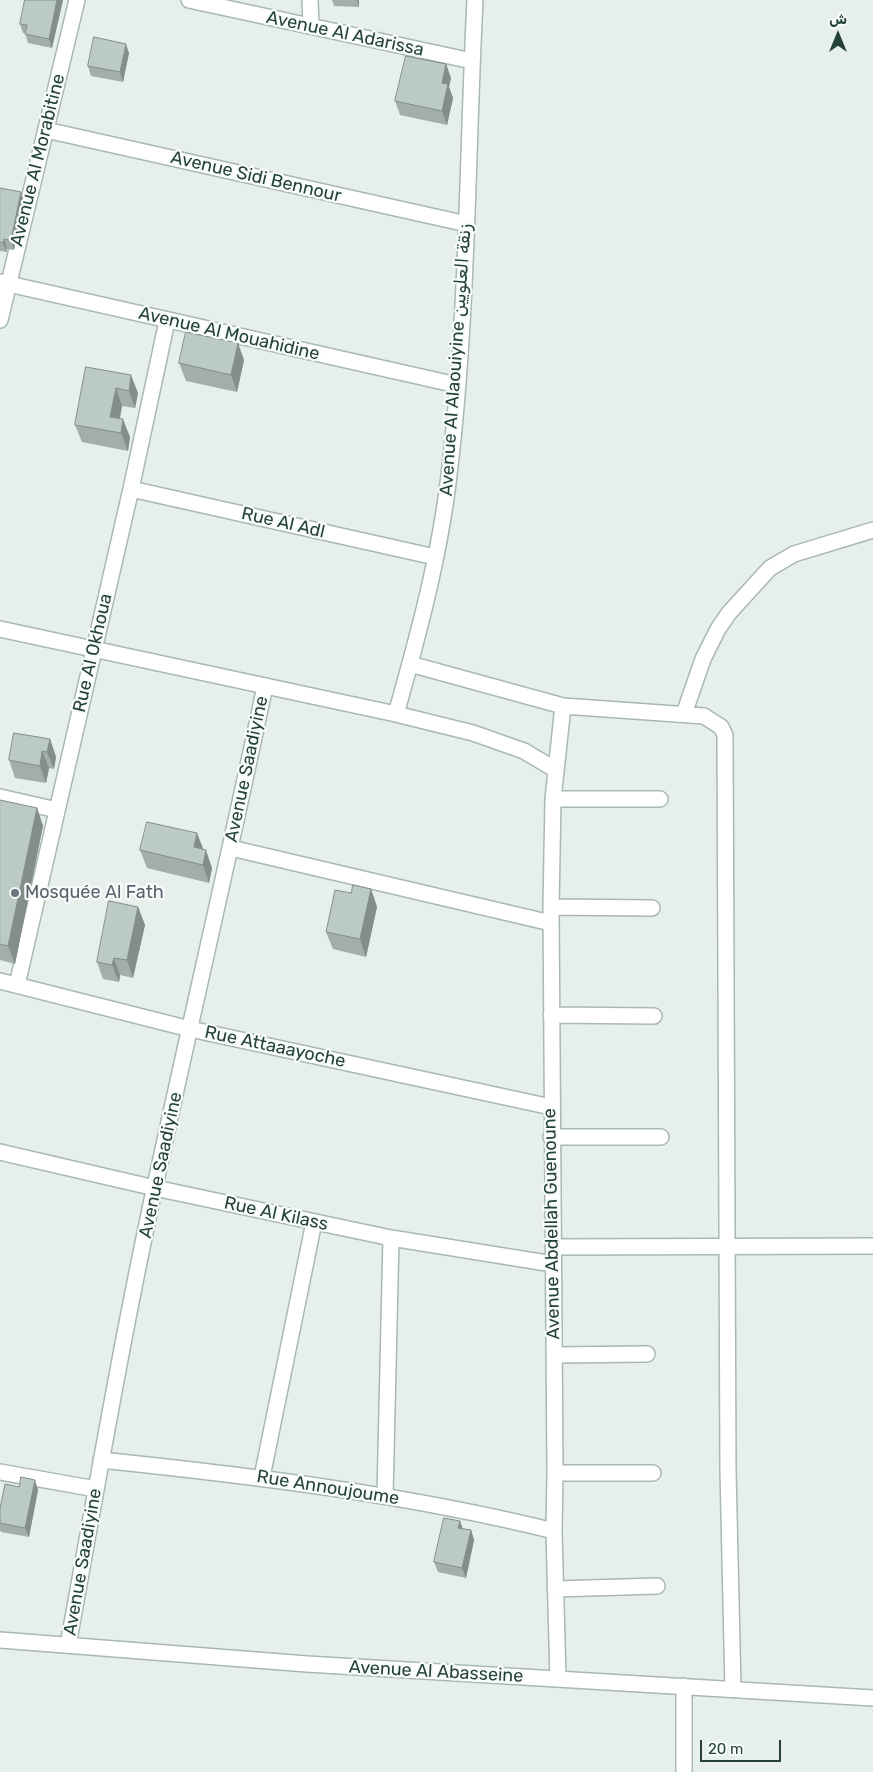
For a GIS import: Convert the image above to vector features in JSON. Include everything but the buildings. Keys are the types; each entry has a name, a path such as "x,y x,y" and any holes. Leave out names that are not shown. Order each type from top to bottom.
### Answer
{"street":[{"name":"Avenue Al Morabitine","path":"0,320 4,283 46,130 77,0"},
{"name":"Avenue Al Adarissa","path":"189,0 244,6 311,26 472,61"},
{"path":"310,0 311,26"},
{"name":"Avenue Al Alaouiyine زنقة العلويين","path":"396,714 410,664 435,557 449,475 457,385 467,224 475,0"},
{"name":"Avenue Sidi Bennour","path":"46,130 467,224"},
{"name":"Avenue Al Mouahidine","path":"4,283 457,385"},
{"name":"Rue Al Okhoua","path":"17,985 131,489 167,321"},
{"name":"Rue Al Adl","path":"131,489 435,557"},
{"path":"684,714 703,659 718,629 729,613 770,568 794,554 873,530"},
{"path":"0,629 396,714 502,742 524,751 556,770"},
{"path":"410,664 563,706 704,716 714,721 725,735 728,1471 733,1690"},
{"name":"Avenue Saadiyine","path":"68,1645 101,1460 155,1188 231,848 264,686"},
{"name":"Avenue Abdellah Guenoune","path":"558,1679 554,1531 551,907 553,799 563,706"},
{"path":"0,797 57,810"},
{"path":"553,799 660,799"},
{"path":"231,848 551,924"},
{"path":"551,907 652,908"},
{"name":"Rue Attaaayoche","path":"0,981 190,1029 551,1107"},
{"path":"551,1015 654,1016"},
{"path":"551,1137 661,1137"},
{"name":"Rue Al Kilass","path":"0,1154 392,1238 553,1264"},
{"path":"262,1477 314,1222"},
{"path":"385,1495 392,1238"},
{"path":"553,1247 873,1246"},
{"path":"554,1354 647,1354"},
{"name":"Rue Annoujoume","path":"101,1460 262,1477 385,1495 554,1531"},
{"path":"0,1472 96,1489"},
{"path":"555,1474 653,1474"},
{"path":"555,1589 657,1586"},
{"name":"Avenue Al Abasseine","path":"0,1640 307,1664 873,1698"},
{"path":"684,1686 684,1772"}],"place":[{"name":"Mosquée Al Fath","path":"15,893"}]}
